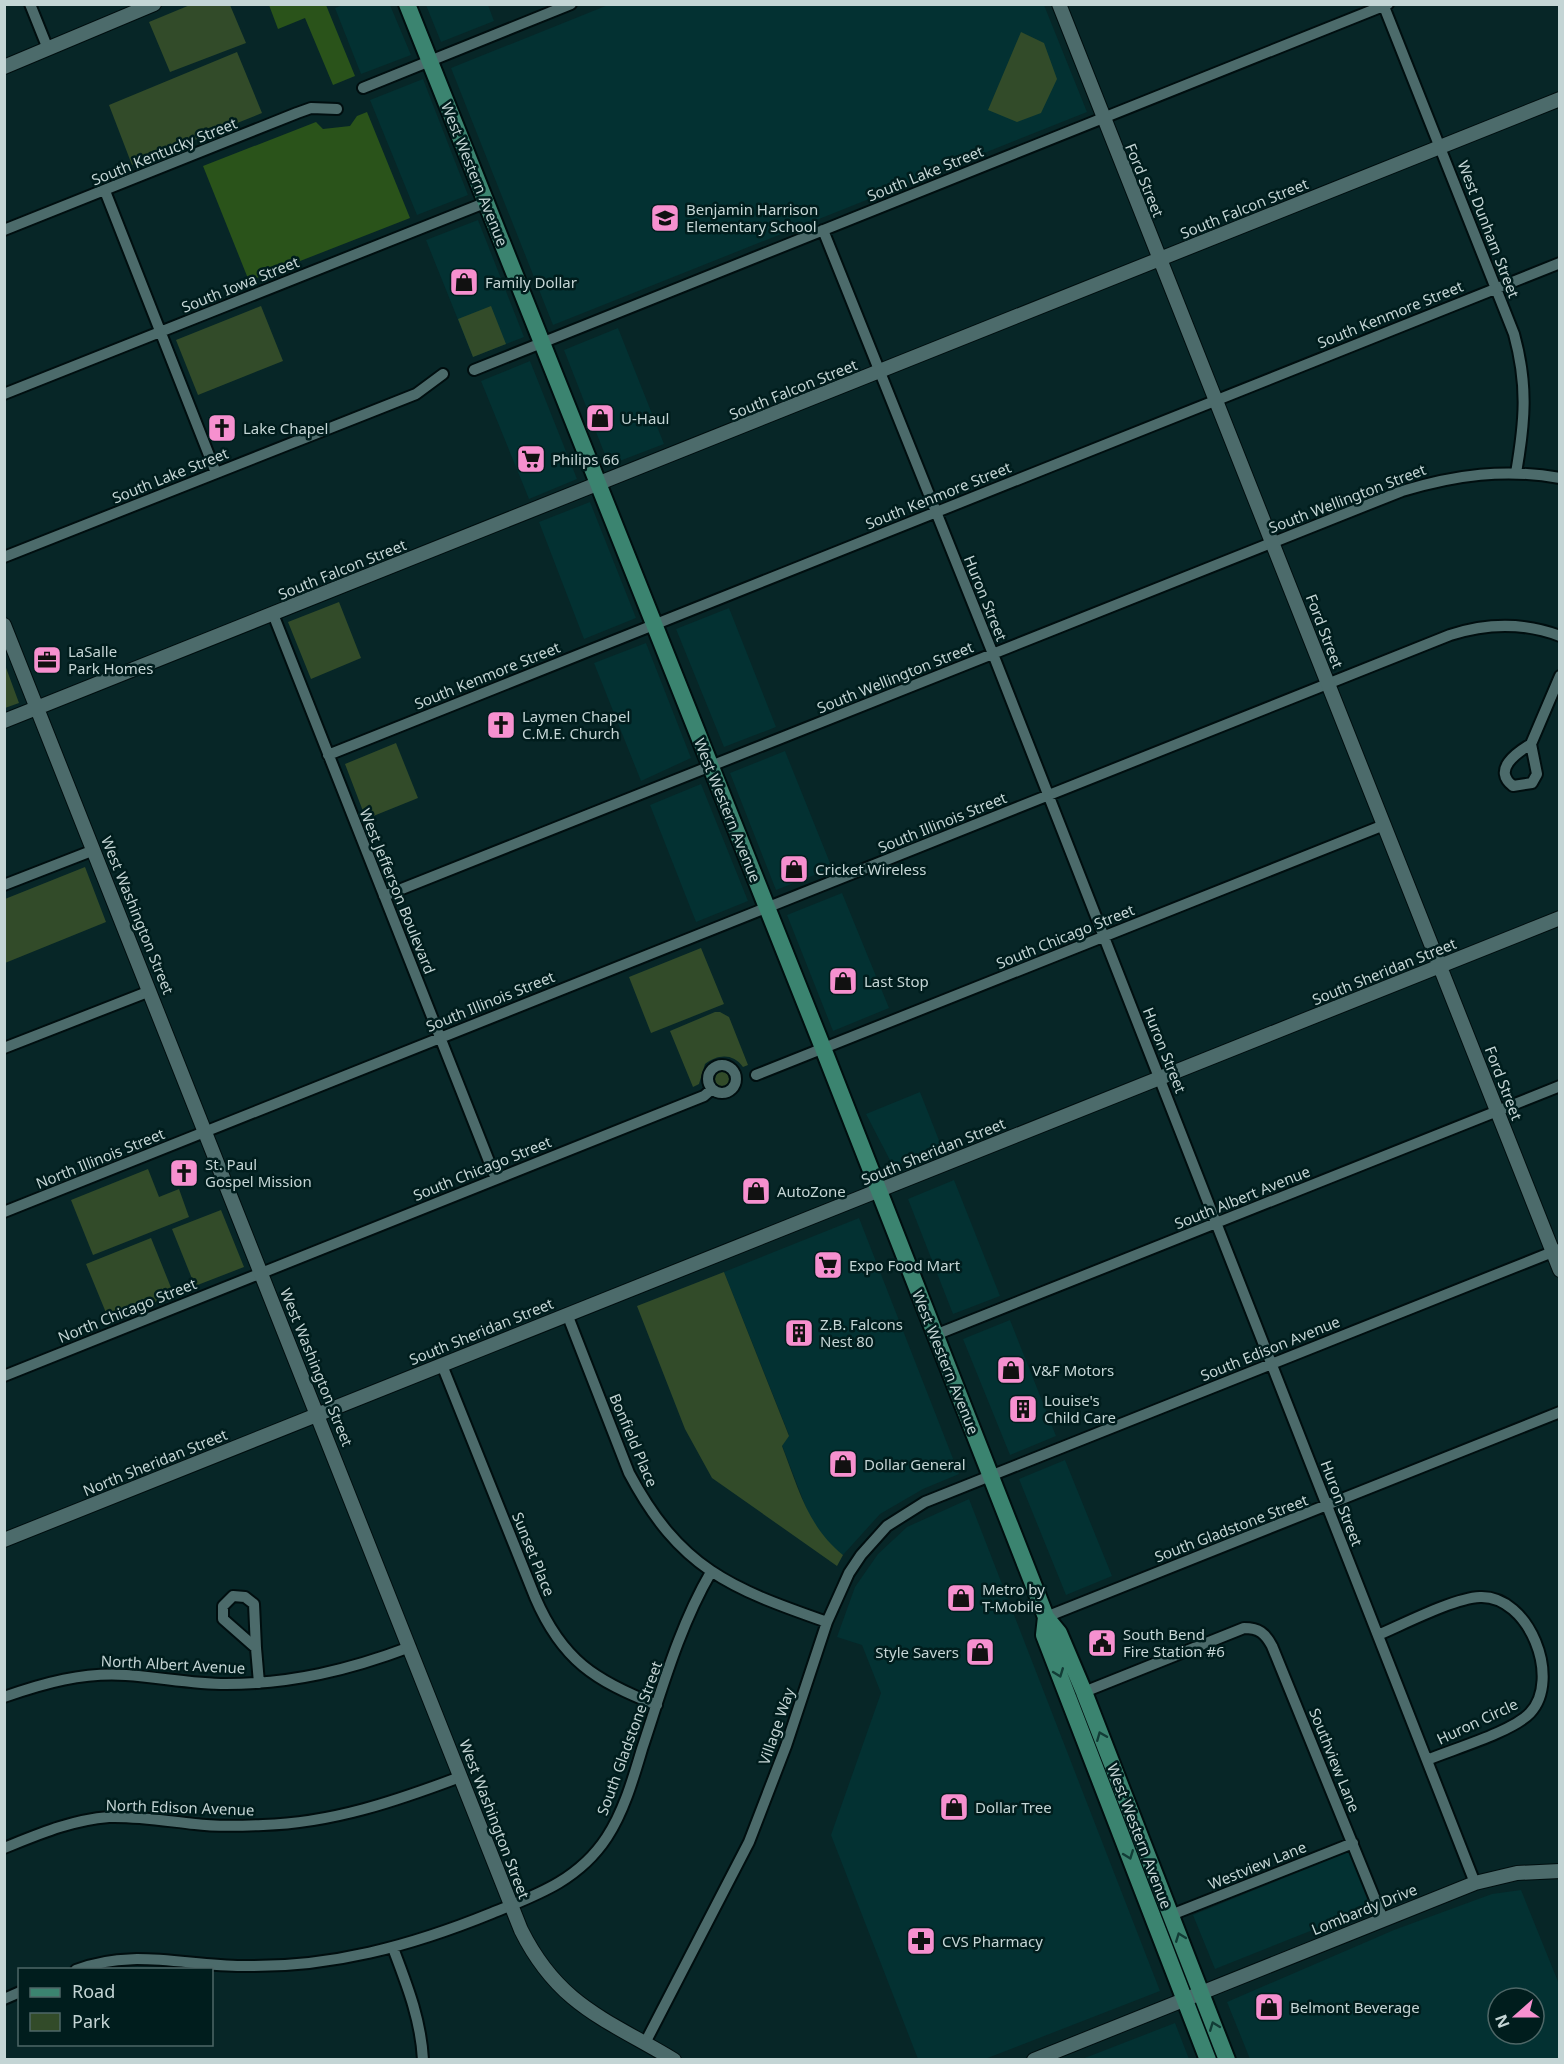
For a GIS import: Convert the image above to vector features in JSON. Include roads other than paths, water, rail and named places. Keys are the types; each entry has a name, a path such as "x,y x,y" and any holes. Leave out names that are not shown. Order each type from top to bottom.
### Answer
{"main road":[{"name":"West Western Avenue","path":"407,4 823,1048 1046,1617 1059,1633 1084,1692 1227,2060"},
{"name":"West Western Avenue","path":"1046,1617 1044,1635 1208,2060"}],"street":[{"path":"30,4 48,49"},
{"path":"4,67 154,4"},
{"path":"363,88 571,4"},
{"name":"Ford Street","path":"1059,4 1497,1112 1556,1251 1560,1270"},
{"name":"South Lake Street","path":"474,370 1385,5"},
{"name":"West Dunham Street","path":"1385,5 1514,334 1524,381 1525,410 1516,473"},
{"name":"South Falcon Street","path":"4,722 1560,99"},
{"name":"South Kentucky Street","path":"4,230 297,113 311,108 337,109"},
{"path":"105,191 216,473"},
{"name":"South Iowa Street","path":"4,394 487,202"},
{"name":"Huron Street","path":"823,230 993,654 1475,1883"},
{"name":"South Kenmore Street","path":"328,755 1560,263"},
{"name":"South Lake Street","path":"4,557 416,394 443,374"},
{"name":"South Wellington Street","path":"384,896 1402,491 1434,482 1493,472 1560,478"},
{"name":"West Jefferson Boulevard","path":"273,614 496,1179"},
{"name":"West Washington Street","path":"4,625 460,1777 532,1952 562,1991 597,2017 674,2060"},
{"name":"South Illinois Street","path":"206,1131 1450,635 1484,626 1513,625 1560,636"},
{"path":"1531,744 1560,676"},
{"name":"South Chicago Street","path":"756,1075 1384,825"},
{"path":"4,885 94,849"},
{"name":"South Sheridan Street","path":"318,1414 1560,918"},
{"path":"4,1048 150,991"},
{"name":"South Albert Avenue","path":"935,1335 1560,1086"},
{"name":"South Chicago Street","path":"261,1272 704,1096 712,1089"},
{"name":"North Illinois Street","path":"4,1212 206,1131"},
{"name":"South Edison Avenue","path":"991,1475 1556,1251"},
{"name":"North Chicago Street","path":"4,1376 261,1272"},
{"name":"Bonfield Place","path":"567,1314 622,1455 642,1497 676,1542 711,1572 749,1594 827,1622"},
{"name":"Sunset Place","path":"442,1365 535,1597 552,1631 570,1654 594,1675 609,1685 657,1705"},
{"name":"South Gladstone Street","path":"1046,1617 1560,1412"},
{"name":"North Sheridan Street","path":"4,1540 318,1414"},
{"name":"Village Way","path":"645,2043 749,1842 786,1746 827,1622 849,1573 861,1555 887,1526 925,1502 991,1475"},
{"name":"South Gladstone Street","path":"81,1968 96,1962 139,1957 242,1966 294,1965 352,1958 446,1932 564,1881 593,1856 606,1838 626,1798 690,1610 711,1572"},
{"path":"256,1648 223,1618 223,1606 233,1596 245,1597 254,1604 259,1683"},
{"name":"Huron Circle","path":"1377,1635 1464,1600 1479,1597 1508,1605 1524,1619 1529,1630 1544,1678 1541,1693 1532,1712 1516,1723 1427,1760"},
{"name":"Southview Lane","path":"1084,1692 1244,1628 1256,1628 1264,1633 1272,1646 1383,1919"},
{"name":"North Albert Avenue","path":"4,1697 52,1681 96,1674 204,1684 259,1683 328,1674 410,1647"},
{"name":"North Edison Avenue","path":"4,1848 68,1824 107,1818 146,1818 194,1824 288,1824 381,1806 460,1777"},
{"name":"Westview Lane","path":"1172,1915 1353,1843"},
{"name":"Lombardy Drive","path":"1034,2060 1475,1883 1517,1873 1560,1871"},
{"path":"393,1948 412,1996 422,2043 423,2060"},
{"path":"4,1999 18,1993"}],"place":[{"name":"Benjamin Harrison Elementary School","path":"665,218"},
{"name":"Family Dollar","path":"464,282"},
{"name":"U-Haul","path":"600,418"},
{"name":"Lake Chapel","path":"222,428"},
{"name":"Philips 66","path":"531,459"},
{"name":"LaSalle Park Homes","path":"47,660"},
{"name":"Laymen Chapel C.M.E. Church","path":"501,725"},
{"name":"Cricket Wireless","path":"794,869"},
{"name":"Last Stop","path":"843,981"},
{"name":"St. Paul Gospel Mission","path":"184,1173"},
{"name":"AutoZone","path":"756,1191"},
{"name":"Expo Food Mart","path":"828,1265"},
{"name":"Z.B. Falcons Nest 80","path":"799,1333"},
{"name":"V&F Motors","path":"1011,1370"},
{"name":"Louise's Child Care","path":"1023,1409"},
{"name":"Dollar General","path":"843,1464"},
{"name":"Metro by T-Mobile","path":"961,1598"},
{"name":"South Bend Fire Station #6","path":"1102,1643"},
{"name":"Style Savers","path":"980,1652"},
{"name":"Dollar Tree","path":"954,1807"},
{"name":"CVS Pharmacy","path":"921,1941"},
{"name":"Belmont Beverage","path":"1269,2007"}]}
